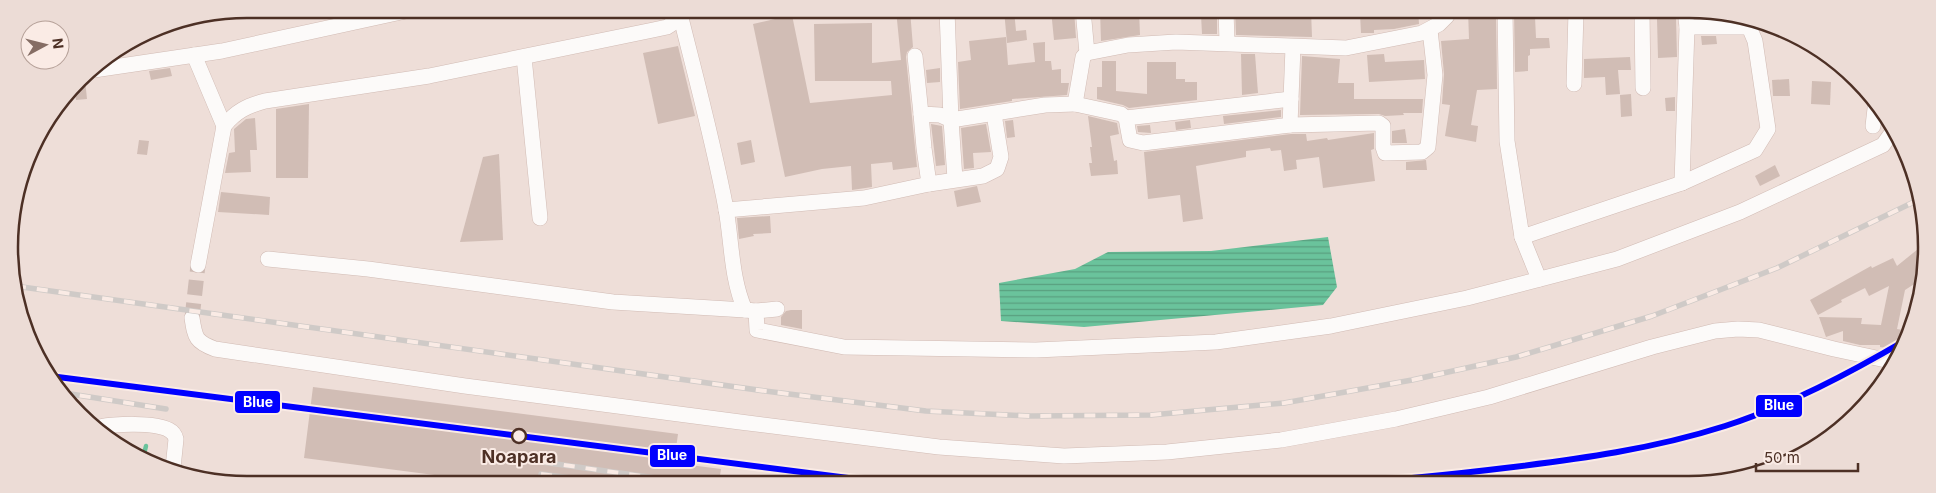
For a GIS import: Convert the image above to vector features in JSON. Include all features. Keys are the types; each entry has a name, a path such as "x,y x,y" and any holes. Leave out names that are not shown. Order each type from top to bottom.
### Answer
{"street":[{"path":"102,69 231,49 374,18"},
{"path":"198,265 224,126 246,106 265,101 429,76 524,57 653,30 674,24 679,18"},
{"path":"684,18 726,210 738,294 751,311 757,330 844,347 1036,350 1216,342 1331,326 1467,298 1618,259 1740,212 1883,144 1889,135"},
{"path":"947,18 955,179"},
{"path":"1084,18 1087,53"},
{"path":"1226,18 1226,42"},
{"path":"1075,104 1083,57 1087,53 1128,45 1176,42 1226,42 1293,47 1346,48 1414,35 1430,30 1445,18"},
{"path":"1505,18 1508,141 1522,237 1538,279"},
{"path":"1574,84 1576,18"},
{"path":"1642,18 1643,88"},
{"path":"1682,183 1686,18"},
{"path":"1687,27 1749,25"},
{"path":"1522,237 1682,183 1755,150 1768,129 1754,27"},
{"path":"921,114 940,115 951,120 1045,105 1075,104 1121,114 1126,118 1130,140 1143,143 1290,125 1379,124 1383,126 1383,147 1385,153 1422,152 1428,147 1435,74 1430,30"},
{"path":"1290,125 1293,47"},
{"path":"194,55 224,126"},
{"path":"914,56 929,184"},
{"path":"524,57 540,218"},
{"path":"1126,118 1291,99"},
{"path":"1873,126 1875,112"},
{"path":"726,210 864,198 955,179 983,176 997,169 1001,157 994,114"},
{"path":"268,259 368,269 613,302 751,311 777,309"},
{"path":"192,318 194,334 198,341 215,349 474,388 740,422 939,446 1064,456 1167,452 1281,440 1396,419 1489,397 1652,346 1715,331 1759,330 1888,361"},
{"path":"105,427 142,425 159,426 169,430 176,439 173,463"}],"shaded area":[{"path":"1328,237 1337,287 1323,305 1084,327 1001,321 999,283 1075,269 1108,252 1211,251"}],"building":[{"path":"779,18 793,18 810,103 892,95 891,81 815,81 814,24 872,23 872,63 901,60 897,18 911,18 913,47 907,52 906,57 917,167 893,170 892,162 871,164 872,187 852,190 851,166 822,169 785,177 753,24"},
{"path":"1005,18 1015,18 1016,31 1026,30 1027,40 1007,43"},
{"path":"1052,18 1075,18 1076,38 1054,40"},
{"path":"1100,18 1139,18 1140,35 1101,41"},
{"path":"1201,18 1217,18 1217,34 1202,34"},
{"path":"1235,18 1311,18 1312,37 1236,35"},
{"path":"1360,18 1419,18 1419,24 1394,29 1374,30 1374,33 1361,33"},
{"path":"1468,18 1496,18 1497,89 1477,90 1471,125 1478,126 1476,142 1445,136 1450,105 1442,104 1444,74 1441,41 1469,39"},
{"path":"1514,18 1535,18 1536,38 1549,38 1550,48 1530,49 1528,71 1515,72"},
{"path":"1676,18 1677,57 1658,58 1657,19"},
{"path":"1701,36 1716,36 1717,44 1702,45"},
{"path":"1006,37 1008,65 1035,62 1033,43 1045,42 1045,61 1051,61 1052,70 1061,69 1061,83 1069,83 1067,95 1012,99 1012,101 960,109 958,62 971,60 969,41"},
{"path":"678,46 695,116 658,124 643,53"},
{"path":"1241,54 1255,54 1258,93 1242,95"},
{"path":"1384,54 1385,62 1424,60 1425,79 1369,82 1367,55"},
{"path":"1302,56 1340,59 1338,83 1354,83 1354,99 1423,99 1422,113 1403,113 1404,115 1385,116 1379,114 1300,115"},
{"path":"1630,57 1631,70 1618,70 1620,94 1606,95 1605,77 1584,78 1584,59"},
{"path":"1102,61 1116,61 1116,91 1147,94 1147,62 1176,62 1176,79 1185,79 1185,82 1197,82 1197,100 1129,108 1097,99 1097,87 1102,87"},
{"path":"170,68 172,76 151,80 149,71"},
{"path":"940,68 940,82 927,83 926,70"},
{"path":"1789,79 1790,96 1773,96 1772,80"},
{"path":"1812,81 1831,82 1830,105 1811,104"},
{"path":"85,85 87,99 76,100 75,95"},
{"path":"1631,94 1632,116 1621,117 1620,95"},
{"path":"1675,97 1675,111 1666,111 1665,98"},
{"path":"309,104 308,178 276,178 276,109"},
{"path":"1281,110 1281,117 1224,124 1223,116"},
{"path":"1088,116 1117,123 1119,134 1110,136 1114,161 1117,160 1118,174 1091,176 1089,163 1092,163 1090,147 1092,147"},
{"path":"255,118 257,150 250,150 251,172 225,173 229,153 235,152 234,129 246,119"},
{"path":"1013,120 1015,137 1007,138 1005,121"},
{"path":"1190,120 1191,128 1176,130 1175,122"},
{"path":"931,124 942,126 945,165 936,166"},
{"path":"986,124 991,152 973,153 974,168 964,169 961,128"},
{"path":"1150,125 1151,133 1138,132 1137,126"},
{"path":"1405,129 1407,143 1392,143 1392,131"},
{"path":"1374,133 1374,149 1371,150 1375,181 1323,188 1319,157 1296,160 1297,169 1284,171 1281,150 1271,151 1270,148 1246,151 1246,157 1196,166 1203,219 1183,222 1180,195 1148,199 1144,152 1291,134 1306,134 1307,141"},
{"path":"139,140 149,141 147,155 137,154"},
{"path":"751,140 755,162 741,165 737,143"},
{"path":"499,154 503,240 460,242 483,157"},
{"path":"1426,160 1427,170 1406,170 1406,162"},
{"path":"1775,165 1780,176 1760,186 1755,176"},
{"path":"977,186 981,202 957,207 954,191"},
{"path":"221,192 270,197 269,215 218,212"},
{"path":"770,216 771,233 753,234 754,236 739,239 737,218"},
{"path":"1918,249 1916,283 1905,290 1897,329 1902,330 1894,349 1880,347 1880,345 1860,345 1843,341 1843,331 1826,337 1819,317 1862,318 1861,324 1881,325 1889,286 1869,296 1865,288 1841,300 1842,302 1818,315 1810,300 1871,266 1872,268 1893,258 1897,266"},
{"path":"802,310 802,329 781,325 781,317 786,311"},
{"name":"Noapara","path":"313,387 678,434 674,463 721,469 720,476 442,476 304,458"}],"waterway":[{"path":"145,452 146,446"}],"tunnel":[{"path":"192,318 198,265"}],"railway":[{"path":"21,287 765,391 926,411 1030,416 1151,415 1284,403 1412,380 1516,357 1652,316 1777,268 1914,202"},
{"path":"72,394 166,409"},
{"path":"542,462 641,476"},
{"path":"541,474 556,476"}],"transit line":[{"name":"Blue","path":"1428,476 1561,461 1644,447 1698,434 1749,418 1795,399 1840,377 1896,346"},
{"name":"Blue","path":"58,377 833,476"}],"place":[{"name":"Noapara","path":"519,436"}]}
